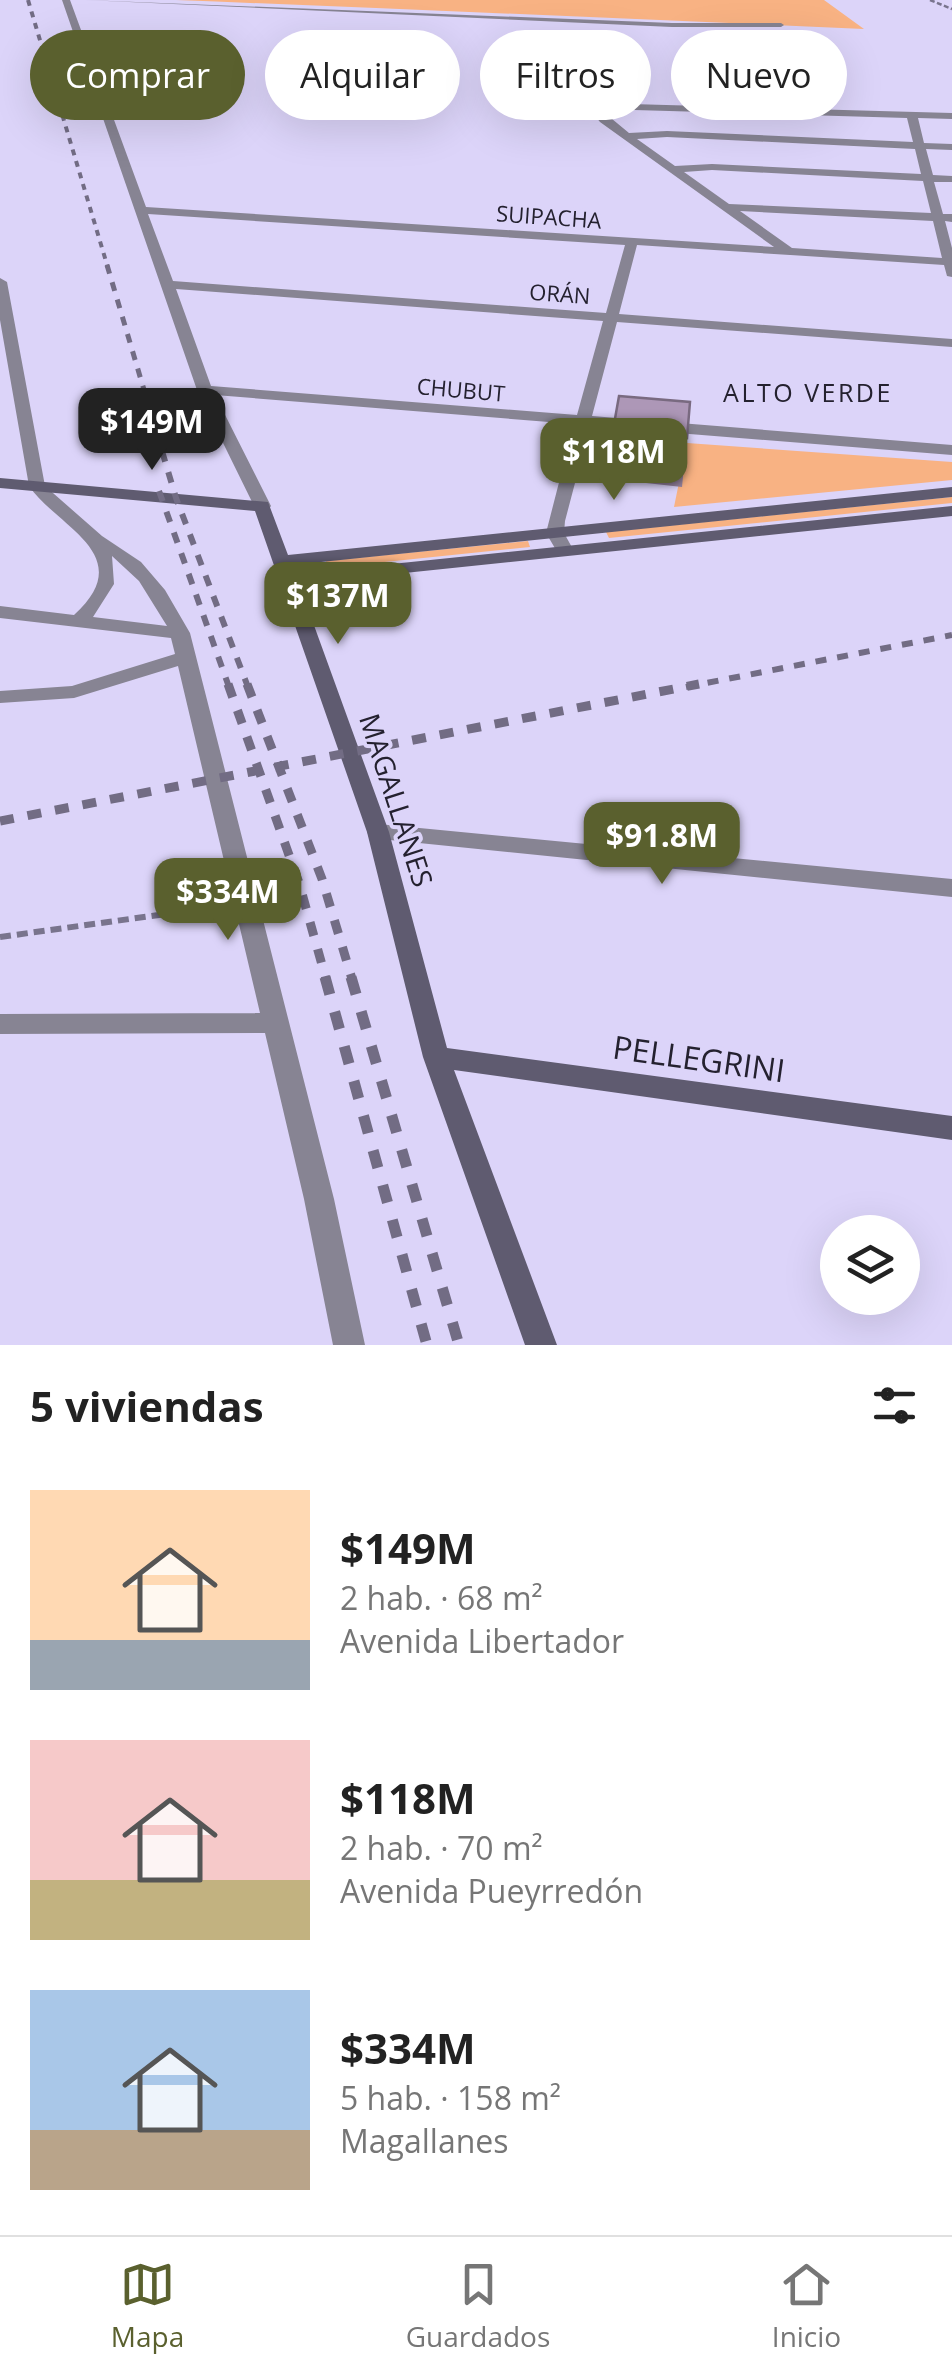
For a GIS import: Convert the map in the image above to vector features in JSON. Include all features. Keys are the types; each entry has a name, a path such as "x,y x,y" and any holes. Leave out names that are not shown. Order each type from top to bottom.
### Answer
{"street":[{"name":"MAGALLANES","path":"66,0 205,390 265,512 378,832 436,1057 541,1345"},
{"path":"651,108 952,116"},
{"path":"912,116 928,177 945,217 951,266"},
{"path":"608,120 788,251"},
{"path":"627,136 667,134 952,148"},
{"path":"674,169 712,167 952,179"},
{"path":"726,207 945,217"},
{"name":"SUIPACHA","path":"143,210 788,251 951,266"},
{"path":"564,551 554,533 632,241"},
{"path":"0,282 7,373 42,493 94,539 122,550 164,600 183,645 319,1199 349,1345"},
{"name":"ORÁN","path":"165,284 952,343"},
{"name":"CHUBUT","path":"205,390 952,450"},
{"path":"0,483 42,493 265,512"},
{"path":"285,571 554,533 952,492"},
{"path":"0,496 42,493"},
{"path":"285,571 564,551 952,510"},
{"path":"78,621 100,603 108,576 94,539"},
{"path":"0,612 78,621 183,645"},
{"path":"0,698 74,692 183,645"},
{"path":"378,832 952,888"},
{"path":"0,1024 276,1023"},
{"name":"PELLEGRINI","path":"436,1057 952,1128"}],"lane":[{"path":"88,0 735,27 781,25"}],"path":[{"path":"930,0 952,9"},
{"path":"555,20 560,30"},
{"path":"0,937 246,903"}],"shaded area":[{"path":"176,0 824,0 864,29 435,10"},
{"path":"687,443 952,462 952,480 674,507"},
{"path":"952,497 952,503 609,538 606,532"},
{"path":"528,541 530,547 327,568 326,561"}],"building":[{"path":"619,396 690,402 687,438 613,430"}],"railway":[{"path":"28,0 108,268"},
{"path":"107,265 163,454"},
{"path":"162,451 248,687"},
{"path":"159,491 229,687"},
{"path":"686,687 952,635"},
{"path":"228,684 259,770"},
{"path":"247,684 279,766"},
{"path":"279,766 699,684"},
{"path":"259,770 279,766"},
{"path":"279,766 322,879 352,979"},
{"path":"0,821 259,770"},
{"path":"259,770 299,883 326,979"},
{"path":"325,977 427,1345"},
{"path":"351,977 459,1345"}],"district":[{"name":"ALTO VERDE","path":"808,392"}]}
